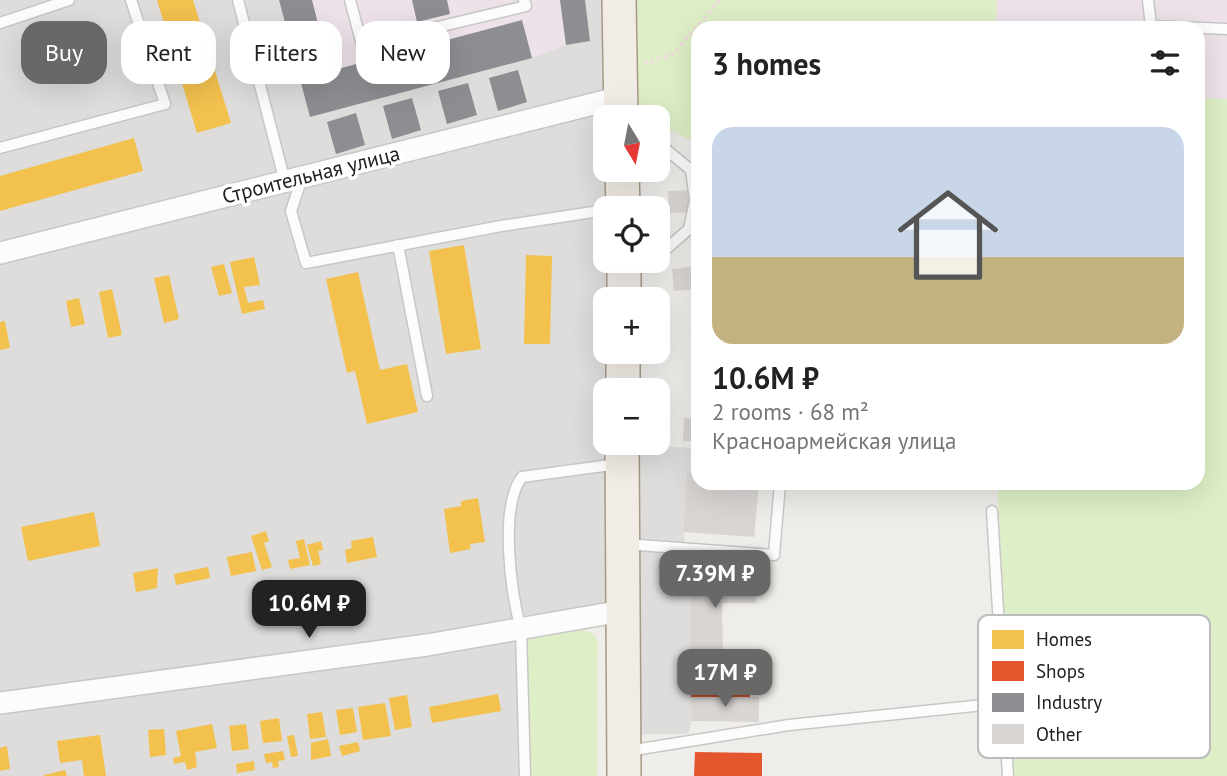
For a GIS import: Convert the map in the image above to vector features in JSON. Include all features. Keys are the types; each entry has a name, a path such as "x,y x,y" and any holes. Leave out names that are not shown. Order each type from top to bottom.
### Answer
{"main road":[{"path":"619,0 621,96"},
{"path":"622,455 624,764"}],"street":[{"name":"Строительная улица","path":"0,253 621,96"},
{"path":"0,703 427,645 622,611"}],"lane":[{"path":"0,23 69,0"},
{"path":"0,148 164,104 131,0"},
{"path":"238,0 294,179 291,211 306,262 593,212"},
{"path":"350,0 362,44 526,6 524,0"},
{"path":"1148,0 1151,21"},
{"path":"1205,28 1227,29"},
{"path":"670,153 691,170"},
{"path":"670,246 689,229 691,219"},
{"path":"398,245 426,396"},
{"path":"525,776 521,629 515,607 510,507 514,487 522,477 614,455"},
{"path":"622,544 774,555 779,490"},
{"path":"992,511 998,615"},
{"path":"624,764 789,726 978,705"},
{"path":"1007,758 1008,776"}],"path":[{"path":"702,21 720,0"},
{"path":"621,96 673,54 691,33"}],"shaded area":[{"path":"0,0 621,0 608,105 593,105 593,182 616,182 611,196 593,196 593,273 624,273 624,287 593,287 593,364 623,364 622,378 593,378 593,455 670,455 670,447 691,448 691,472 687,472 683,532 691,571 692,721 688,734 623,734 623,612 0,699"},
{"path":"279,0 560,0 566,45 532,58 450,80 450,21 356,21 356,84 434,84 310,117 301,84 342,84 342,21 285,21"},
{"path":"997,0 1227,0 1227,99 1205,98 1205,21 996,21"},
{"path":"521,629 525,776 0,776 0,703"}],"green space":[{"path":"634,0 997,0 996,21 691,21 691,140 670,130 670,105 637,105"},
{"path":"1205,98 1227,99 1227,776 1014,776 1013,758 1210,758 1210,615 1005,615 997,490 1205,490"},
{"path":"581,628 596,636 598,642 597,776 527,776 521,639"}],"building: Homes":[{"path":"157,0 193,0 199,21 163,21"},
{"path":"216,74 231,123 197,133 182,84 216,84"},
{"path":"134,138 143,171 0,211 0,176"},
{"path":"464,245 481,349 446,354 429,251"},
{"path":"526,255 552,256 550,344 524,344"},
{"path":"254,257 260,285 244,287 248,303 263,300 265,309 242,314 230,262"},
{"path":"224,264 232,293 219,296 211,267"},
{"path":"358,272 380,370 407,364 418,412 367,424 355,371 347,373 326,279"},
{"path":"169,275 179,319 164,323 154,278"},
{"path":"112,289 122,335 108,338 99,292"},
{"path":"79,298 85,324 71,327 66,301"},
{"path":"5,321 10,348 0,350 0,322"},
{"path":"478,498 485,542 470,544 471,549 450,553 444,509 461,506 461,501"},
{"path":"94,512 100,546 28,561 21,527"},
{"path":"266,531 269,541 264,543 272,567 262,570 251,536"},
{"path":"373,537 377,557 347,563 345,550 352,548 351,541"},
{"path":"304,539 310,565 290,569 288,560 300,558 296,541"},
{"path":"321,541 323,550 318,551 321,564 313,566 307,545"},
{"path":"252,552 256,571 231,576 227,557"},
{"path":"208,567 210,578 176,585 174,574"},
{"path":"158,568 157,588 136,592 133,573"},
{"path":"498,694 501,711 432,723 429,707"},
{"path":"407,695 412,727 395,730 389,698"},
{"path":"385,703 391,736 363,740 358,707"},
{"path":"353,708 357,732 340,735 336,710"},
{"path":"322,712 326,737 310,739 307,714"},
{"path":"279,718 282,741 263,743 260,721"},
{"path":"212,724 217,748 195,752 197,767 187,770 185,762 174,764 173,758 181,756 176,731"},
{"path":"246,724 249,749 232,751 229,726"},
{"path":"164,729 166,755 150,757 148,730"},
{"path":"100,735 106,776 84,776 82,760 60,763 57,741"},
{"path":"294,735 298,756 291,757 287,736"},
{"path":"328,739 331,756 311,760 311,743"},
{"path":"358,742 360,751 342,756 339,746"},
{"path":"7,746 10,769 0,771 0,748"},
{"path":"283,751 285,760 278,761 279,767 273,768 272,762 266,763 264,754"},
{"path":"254,761 255,770 237,773 236,764"},
{"path":"65,770 67,776 44,776 44,775"}],"building: Shops":[{"path":"691,666 750,666 750,697 691,697"},
{"path":"695,752 762,753 762,776 694,776"}],"building: Industry":[{"path":"279,0 312,0 317,21 285,21"},
{"path":"412,0 447,0 450,14 417,21"},
{"path":"560,0 585,0 590,41 566,45"},
{"path":"522,20 532,58 450,80 450,39"},
{"path":"356,64 356,84 434,84 310,117 301,84 342,84 342,68"},
{"path":"518,70 527,102 498,111 489,78"},
{"path":"468,83 477,115 447,124 438,91"},
{"path":"412,98 421,130 392,139 383,106"},
{"path":"356,113 365,145 336,154 327,122"}],"building: Other":[{"path":"691,190 691,212 670,213 668,191"},
{"path":"691,267 691,290 674,291 672,269"},
{"path":"684,418 691,418 691,441 683,441"},
{"path":"687,472 691,472 691,490 758,490 754,537 683,532"},
{"path":"756,570 756,603 722,603 723,666 691,666 691,571"},
{"path":"691,697 759,697 759,722 692,721"}]}
